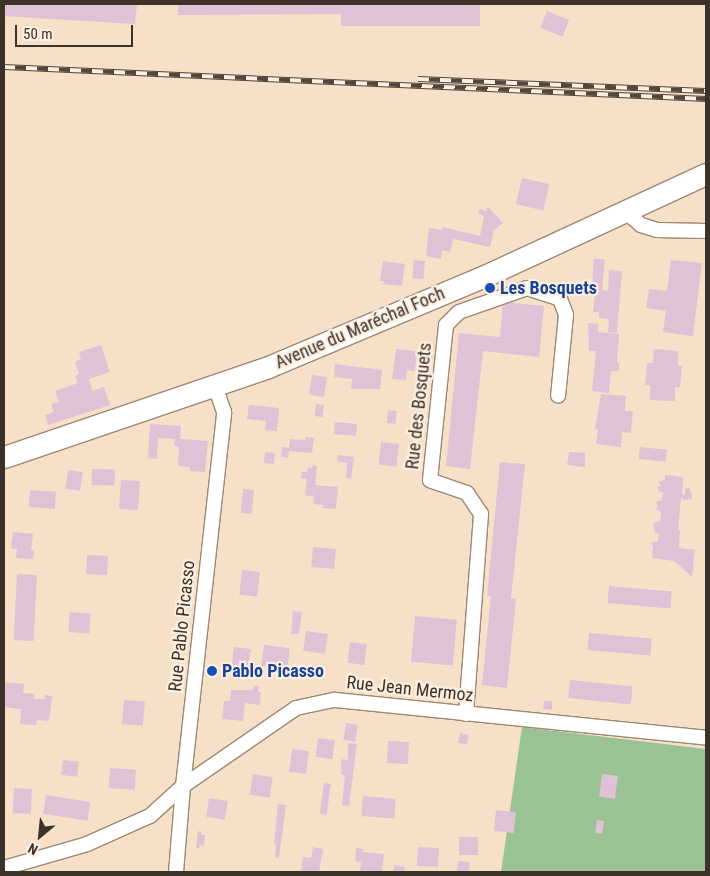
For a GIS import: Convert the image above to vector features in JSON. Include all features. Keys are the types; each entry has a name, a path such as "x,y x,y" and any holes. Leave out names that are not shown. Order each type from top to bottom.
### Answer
{"main road":[{"name":"Avenue du Maréchal Foch","path":"4,457 216,386 268,366 487,275 706,174"}],"street":[{"path":"629,209 633,218 641,225 656,230 706,231"},
{"name":"Rue des Bosquets","path":"466,714 482,514 466,493 430,480 446,324 459,312 527,288 560,299 566,315 558,396"},
{"name":"Rue Pablo Picasso","path":"176,872 183,786 224,412 216,386"},
{"name":"Rue Jean Mermoz","path":"4,868 68,851 112,834 150,816 183,786 296,708 335,700 706,738"}],"green space":[{"path":"522,727 706,749 706,872 501,872"}],"building":[{"path":"4,4 137,4 135,24 4,16"},
{"path":"178,4 480,4 480,26 341,26 341,14 178,15"},
{"path":"547,11 569,20 563,37 540,28"},
{"path":"522,178 549,184 543,211 516,204"},
{"path":"488,207 503,223 494,230 490,247 453,239 450,252 442,250 441,259 426,256 429,228 442,230 442,227 480,236 484,216 478,213 480,209 486,211"},
{"path":"594,259 605,259 602,290 608,291 609,270 622,271 617,333 608,332 609,319 599,318 599,312 593,312 596,286 592,285"},
{"path":"414,260 425,261 423,279 412,278"},
{"path":"671,260 702,263 693,336 663,332 666,311 646,308 649,289 667,291"},
{"path":"383,261 405,264 402,286 383,284 384,281 380,281"},
{"path":"503,302 544,306 539,357 483,351 470,469 446,466 459,333 500,337"},
{"path":"588,323 598,324 598,332 619,334 617,362 619,363 619,371 611,371 609,393 592,391 596,351 589,351"},
{"path":"101,345 110,372 89,379 92,391 104,387 110,405 48,425 45,415 54,412 51,404 59,402 55,391 78,383 75,376 79,374 75,362 81,359 79,352"},
{"path":"396,349 417,351 415,371 407,370 406,380 392,379"},
{"path":"654,349 678,351 678,366 682,366 680,387 675,387 675,401 650,400 650,385 645,385 647,363 653,363"},
{"path":"335,364 382,370 380,389 351,389 352,379 334,377"},
{"path":"312,375 327,377 324,397 309,395"},
{"path":"601,394 626,396 625,411 633,411 631,433 622,432 621,447 596,444 598,429 595,429"},
{"path":"316,404 324,405 322,417 315,416"},
{"path":"249,405 279,408 277,431 265,430 266,421 247,419"},
{"path":"388,410 397,411 396,424 387,423"},
{"path":"335,422 357,424 356,436 334,434"},
{"path":"150,424 181,426 180,439 208,441 205,472 190,471 190,467 178,466 179,447 174,446 175,439 158,438 157,459 148,458"},
{"path":"306,437 314,438 312,453 289,451 288,458 281,457 282,447 289,448 290,439 305,440"},
{"path":"381,442 399,444 396,467 379,465"},
{"path":"640,447 667,450 666,462 639,459"},
{"path":"265,452 275,453 274,464 264,463"},
{"path":"569,452 585,453 585,467 567,465"},
{"path":"338,455 354,457 351,479 346,478 347,463 337,461"},
{"path":"500,462 525,464 511,598 516,599 507,688 482,685 491,596 487,596"},
{"path":"313,465 317,466 315,485 338,487 336,509 323,508 323,505 313,504 315,486 313,497 305,495 307,479 301,478 302,472 307,472 308,467 312,468"},
{"path":"92,469 115,470 114,486 91,485"},
{"path":"68,470 83,472 80,491 65,489"},
{"path":"665,475 683,477 682,494 685,495 685,489 689,488 692,495 692,499 684,500 681,498 678,530 680,530 679,548 695,550 692,577 674,561 652,558 653,547 651,543 658,541 659,533 655,533 653,523 660,521 661,512 655,508 658,507 656,502 662,500 663,492 659,492 657,487 661,486 658,482 665,480"},
{"path":"121,480 140,481 138,510 121,509 119,507"},
{"path":"243,489 254,490 252,514 241,513"},
{"path":"30,490 56,492 55,509 29,507"},
{"path":"13,532 33,534 31,550 34,551 33,559 16,558 17,549 11,549"},
{"path":"313,547 336,549 334,569 311,567"},
{"path":"87,555 108,556 107,575 86,574"},
{"path":"242,570 260,572 257,597 239,595"},
{"path":"17,574 37,575 34,641 14,640"},
{"path":"609,586 672,591 670,608 608,603"},
{"path":"293,611 302,612 299,634 291,634"},
{"path":"70,612 91,614 89,634 68,632"},
{"path":"415,616 457,620 453,665 411,662"},
{"path":"306,631 328,634 325,654 303,651"},
{"path":"589,633 652,638 650,655 588,650"},
{"path":"350,642 367,644 364,665 347,663"},
{"path":"264,645 290,648 287,669 261,666"},
{"path":"234,647 251,649 248,673 231,671"},
{"path":"178,665 184,665 184,679 178,679"},
{"path":"570,680 633,687 631,704 568,698"},
{"path":"4,682 24,684 23,693 34,694 34,699 45,699 45,695 52,696 49,721 37,720 36,725 20,724 21,709 4,707"},
{"path":"254,686 259,686 258,692 261,692 260,705 245,703 243,721 222,719 224,701 230,701 231,690 253,690"},
{"path":"124,700 145,702 143,726 122,724"},
{"path":"544,701 552,701 552,710 543,709"},
{"path":"346,723 358,725 355,742 343,740"},
{"path":"460,733 469,735 467,745 458,743"},
{"path":"318,738 335,740 333,759 316,757"},
{"path":"388,741 409,742 408,764 387,763"},
{"path":"348,743 357,744 349,806 342,805 345,775 342,775 341,767 342,759 348,760"},
{"path":"292,749 309,751 306,774 289,772"},
{"path":"63,760 79,762 77,777 61,775"},
{"path":"110,768 136,770 135,790 109,788"},
{"path":"253,774 273,777 269,798 250,795"},
{"path":"602,774 618,776 615,799 599,797"},
{"path":"324,783 331,784 327,815 320,814"},
{"path":"14,788 32,789 31,814 13,813"},
{"path":"46,795 90,802 87,821 43,814"},
{"path":"363,796 396,799 394,819 361,816"},
{"path":"209,798 228,801 225,820 206,817"},
{"path":"278,804 286,805 279,858 275,857 276,844 274,843"},
{"path":"496,810 516,812 514,833 494,831"},
{"path":"597,820 604,821 602,834 595,833"},
{"path":"198,831 201,832 201,835 205,835 204,846 200,845 199,848 196,848"},
{"path":"459,837 478,837 478,855 459,855"},
{"path":"313,847 323,849 319,872 301,872 303,857 311,858"},
{"path":"418,847 439,848 438,867 417,866"},
{"path":"356,848 363,849 363,852 384,854 382,872 360,872 361,862 355,861"},
{"path":"458,861 470,862 469,872 457,872"},
{"path":"394,865 405,867 404,872 393,872"}],"railway":[{"path":"4,67 706,99"},
{"path":"418,79 706,91"}],"place":[{"name":"Les Bosquets","path":"490,288"},
{"name":"Pablo Picasso","path":"212,671"}]}
